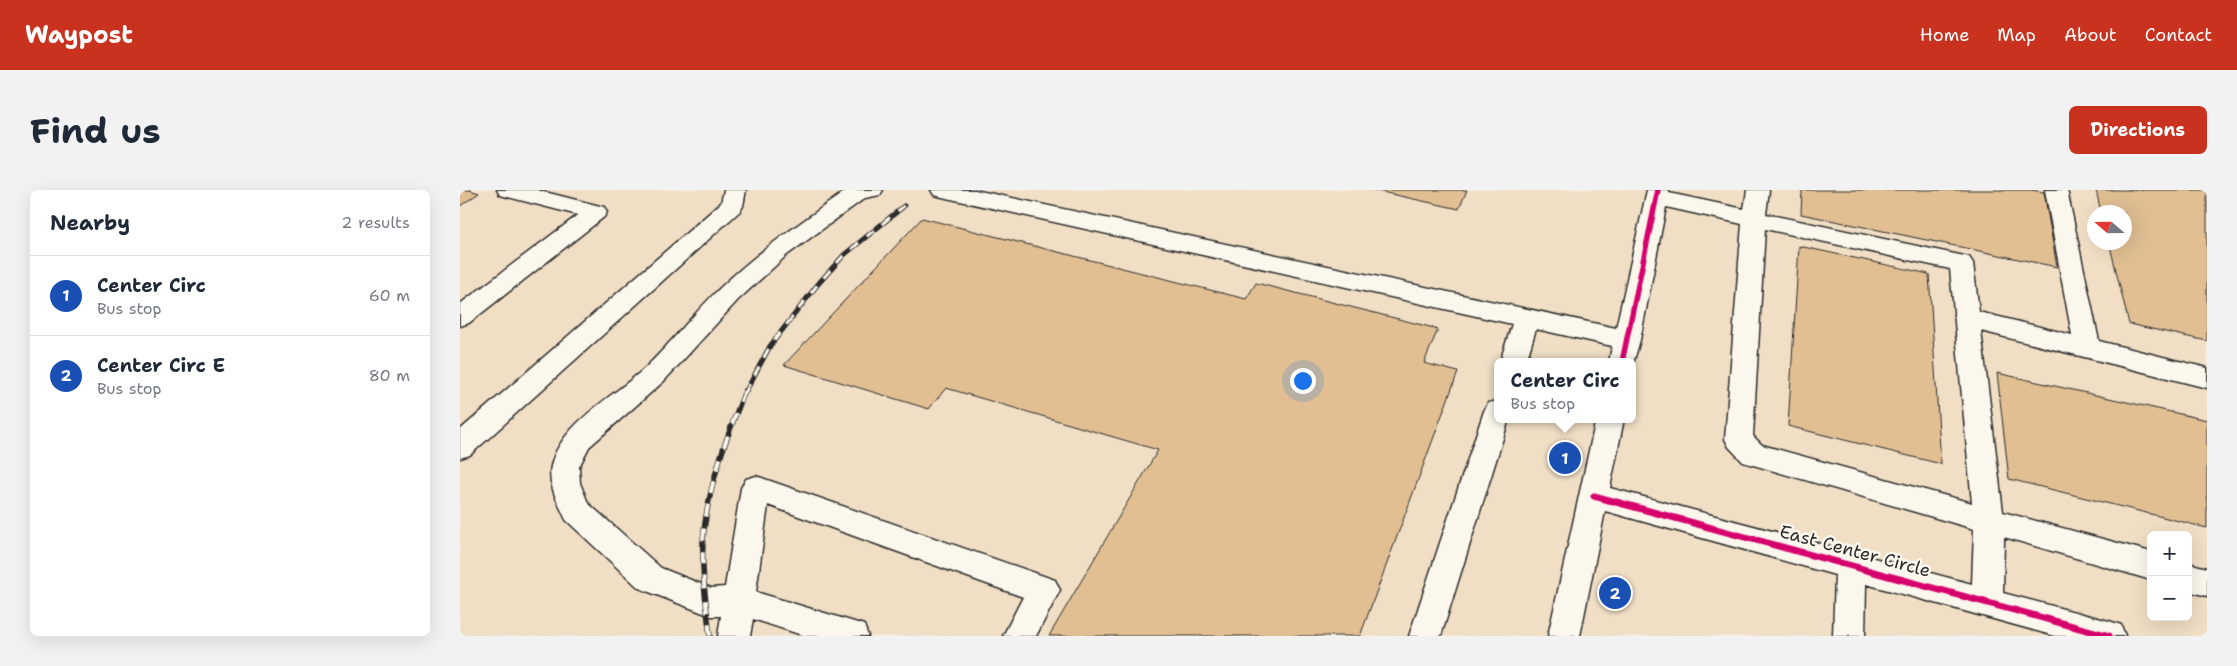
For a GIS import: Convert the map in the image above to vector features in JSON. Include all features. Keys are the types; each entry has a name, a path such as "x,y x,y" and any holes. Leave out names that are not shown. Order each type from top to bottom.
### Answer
{"street":[{"path":"460,317 596,212 508,190"},
{"path":"460,447 732,206 735,190"},
{"path":"852,636 740,601 711,602 650,578 577,511 565,483 565,467 571,451 579,439 655,374 729,294 779,249 859,192 872,190"},
{"path":"942,190 1527,318 1624,351 1657,194 1754,219 1960,263 1989,521 1987,603"},
{"path":"1758,190 1754,219 1739,439 1753,454 2147,565"},
{"path":"2056,190 2087,348"},
{"path":"1514,358 1527,318"},
{"path":"1967,318 2207,378"},
{"path":"1425,636 1494,423"},
{"path":"1564,636 1609,423"},
{"path":"734,636 756,488 1044,590 1019,636"},
{"name":"East Center Circle","path":"1594,496 2109,636"},
{"path":"1849,636 1851,566"},
{"path":"2192,578 2207,582"}],"shaded area":[{"path":"460,190 2207,190 2207,636 460,636"}],"building":[{"path":"460,190 470,190 479,193 460,206"},
{"path":"1373,190 1467,190 1459,209"},
{"path":"1802,190 2031,190 2044,192 2057,267 1801,214"},
{"path":"2096,190 2207,190 2207,341 2129,324 2111,250 2132,250 2132,205 2099,205"},
{"path":"922,218 1246,299 1256,283 1438,329 1424,363 1458,372 1360,636 1049,636 1158,450 946,388 929,409 784,365"},
{"path":"1799,246 1929,274 1941,464 1788,426"},
{"path":"1997,373 2207,420 2207,528 2009,479"}],"railway":[{"path":"745,393 770,346 818,284 844,255 904,206"},
{"path":"710,636 703,569 704,530 715,476 745,391"}],"cycle path":[{"path":"1623,358 1658,190"},
{"path":"1594,496 2109,636"}],"place":[{"name":"Center Circ","path":"1565,458"},
{"name":"Center Circ E","path":"1615,593"}]}
